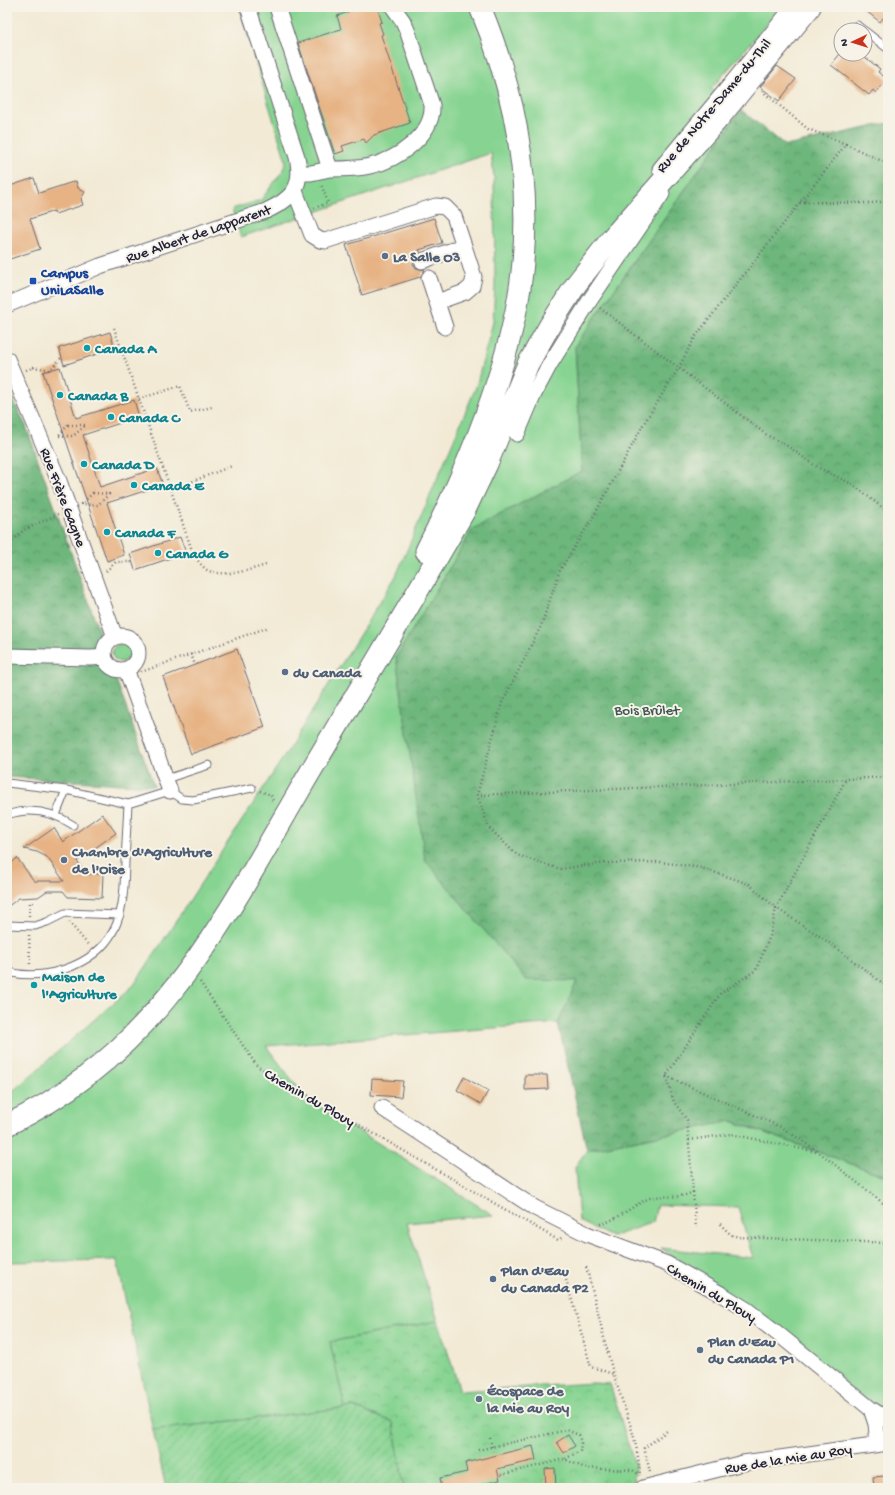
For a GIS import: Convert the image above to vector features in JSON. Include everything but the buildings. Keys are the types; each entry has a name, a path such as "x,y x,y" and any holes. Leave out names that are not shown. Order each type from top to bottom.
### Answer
{"main road":[{"path":"467,7 494,67 522,158"},
{"path":"7,1112 46,1090 87,1062 111,1042 166,982 196,940 274,810 425,552 458,485 476,439 508,342 520,286 524,223 522,158 513,109 506,82 480,7"},
{"path":"440,552 472,482 504,400 524,331 534,274 537,213 531,144 523,102 512,59 493,7"},
{"name":"Rue de Notre-Dame-du-Thil","path":"643,212 696,145 810,7"},
{"path":"7,1125 55,1099 98,1068 146,1023 184,978 232,905 440,552 480,479 516,390 535,350 585,272 643,212"}],"street":[{"path":"277,7 323,170"},
{"path":"299,173 359,168 388,160 413,143 424,131 432,118 432,105 407,30 394,7"},
{"name":"Rue de Notre-Dame-du-Thil","path":"517,434 539,383 643,212 640,195 793,7"},
{"path":"252,8 297,157 299,173 295,191 312,235 325,241 441,206 452,212 474,278 472,286 465,292 437,302"},
{"name":"Rue Albert de Lapparent","path":"7,305 100,266 266,210 283,202 295,191"},
{"path":"422,261 464,246"},
{"path":"429,278 445,327"},
{"name":"Rue Frère Gagne","path":"7,359 59,481 115,637"},
{"path":"133,670 112,667 104,657 106,644 115,637 128,638 137,648 133,670 168,785"},
{"path":"7,656 104,657"},
{"name":"Chemin du Plouy","path":"382,1108 515,1196 577,1230 667,1264 747,1310 871,1409 888,1420"},
{"path":"871,1409 883,1444"},
{"name":"Rue de la Mie au Roy","path":"647,1481 743,1463 883,1444"}],"lane":[{"path":"873,37 888,49"},
{"path":"7,783 66,790 128,804 209,765"},
{"path":"168,785 182,799 193,800 252,788"},
{"path":"56,815 66,790"},
{"path":"7,972 30,975 49,973 68,968 95,953 112,935 120,915 125,882 128,804"},
{"path":"7,815 30,811 56,815 73,825"},
{"path":"7,925 29,926 47,922 62,914 120,915"}],"path":[{"path":"749,81 808,129 846,144 888,164"},
{"path":"846,144 695,337 678,369 643,425 595,514 560,570 541,626 502,703 477,796 489,828 517,855 560,869 606,863 660,862 702,868 748,884 776,908 824,939 888,987"},
{"path":"303,211 328,203 323,170"},
{"path":"800,202 872,203 888,201"},
{"path":"590,300 678,369 767,435 789,447 817,467 852,484 888,512"},
{"path":"114,328 194,556 207,569 221,573 250,570 266,564"},
{"path":"33,368 50,370 62,357"},
{"path":"20,372 37,366"},
{"path":"139,399 180,386 190,412 212,407"},
{"path":"68,424 86,425 73,436 58,436 68,424"},
{"path":"170,490 232,466"},
{"path":"93,493 109,494 98,505 81,504 93,493"},
{"path":"7,546 12,539 24,530 62,512"},
{"path":"102,572 107,571 116,562 133,562"},
{"path":"133,670 191,654 269,627"},
{"path":"191,654 196,665"},
{"path":"477,796 888,777"},
{"path":"666,1076 720,994 756,970 770,936 776,908 846,779"},
{"path":"252,788 271,795 274,810"},
{"path":"30,975 30,902 35,902"},
{"path":"62,914 95,953"},
{"name":"Chemin du Plouy","path":"197,978 257,1066 558,1240 577,1230"},
{"path":"666,1076 674,1102 687,1120 696,1228"},
{"path":"666,1076 781,1127 819,1152 888,1207"},
{"path":"689,1140 731,1134 819,1152"},
{"path":"577,1230 609,1222 651,1198 683,1197 694,1192"},
{"path":"720,1224 731,1234 739,1237 888,1243"},
{"path":"586,1268 613,1374 631,1421 640,1461 647,1481"},
{"path":"565,1276 591,1367 613,1374"},
{"path":"478,1450 567,1430 578,1435 581,1443 580,1451 564,1459 501,1474"},
{"path":"647,1481 644,1448 667,1431"},
{"path":"490,1438 492,1447"},
{"path":"564,1459 585,1468 632,1470 647,1481"}],"green space":[{"path":"239,7 782,7 711,89 741,110 575,346 582,471 473,529 396,657 406,715 578,980 558,1023 266,1046 306,1098 493,1215 407,1223 438,1321 330,1342 345,1408 153,1430 117,1260 7,1262 7,1092 14,1090 134,985 287,752 396,576 476,387 493,322 495,286 494,177 491,153 241,237 232,209 261,200 282,172 286,161"},
{"name":"Bois Brûlet","path":"741,110 786,146 888,123 888,1177 732,1121 587,1150 558,1023 577,981 526,980 425,860 396,657 473,529 582,471 575,346"},
{"path":"7,387 26,426 154,786 7,777"},
{"path":"121,644 127,647 130,653 127,659 121,662 115,659 112,653 115,647"},
{"path":"731,1121 888,1177 888,1417 661,1248 753,1258 738,1207 657,1205 653,1222 612,1237 579,1221 575,1167 587,1150"},
{"name":"Écospace de la Mie au Roy","path":"438,1321 460,1391 594,1383 610,1384 635,1466 634,1485 619,1488 404,1488 393,1422 353,1407 345,1408 330,1342"},
{"path":"353,1407 393,1422 404,1488 166,1488 153,1430"}],"place":[{"name":"La Salle O3","path":"385,256"},
{"name":"Campus UniLaSalle","path":"33,281"},
{"name":"Canada A","path":"87,348"},
{"name":"Canada B","path":"60,395"},
{"name":"Canada C","path":"111,417"},
{"name":"Canada D","path":"84,464"},
{"name":"Canada E","path":"134,485"},
{"name":"Canada F","path":"107,532"},
{"name":"Canada G","path":"158,553"},
{"name":"du Canada","path":"285,672"},
{"name":"Chambre d'Agriculture de l'Oise","path":"64,860"},
{"name":"Maison de l'Agriculture","path":"34,985"},
{"name":"Plan d'Eau du Canada P2","path":"493,1279"},
{"name":"Plan d'Eau du Canada P1","path":"700,1350"},
{"name":"Écospace de la Mie au Roy","path":"479,1399"}]}
